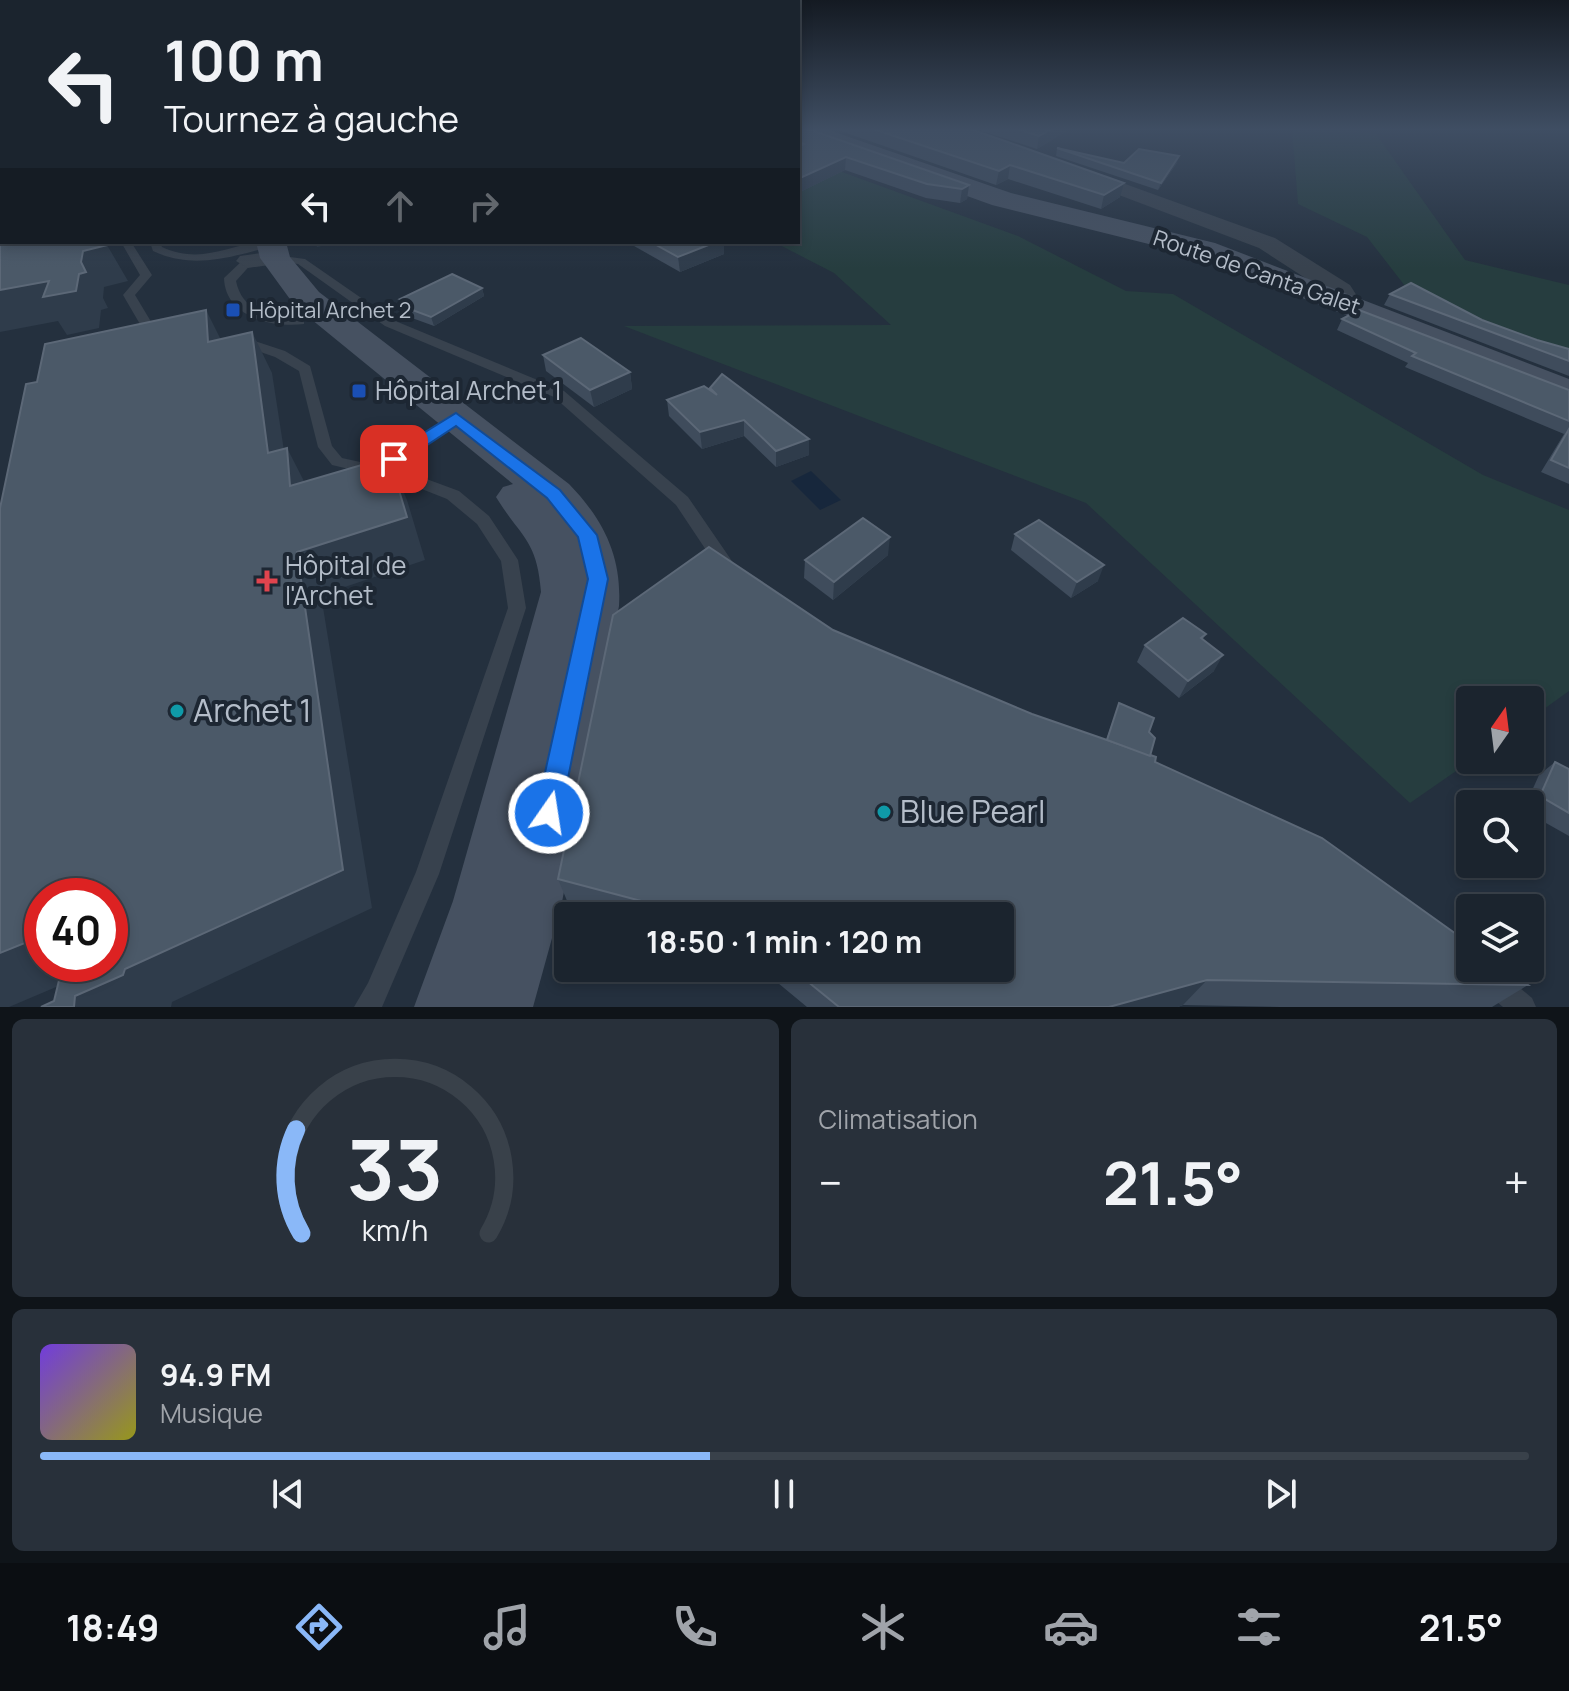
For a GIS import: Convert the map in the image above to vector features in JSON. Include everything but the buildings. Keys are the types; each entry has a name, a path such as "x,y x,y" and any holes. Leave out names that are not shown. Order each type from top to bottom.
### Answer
{"street":[{"name":"Route de Canta Galet","path":"934,175 1002,199 1204,249 1569,392"},
{"path":"1085,175 1210,218 1267,243 1341,290 1344,296 1338,300"},
{"path":"259,249 254,278 300,321 446,424 554,494 575,516 587,535 598,579 529,902 497,1007"},
{"path":"259,249 307,299 446,424 548,529 559,548 565,592 486,901 450,1007"}],"lane":[{"path":"127,244 146,275 129,295 163,351 177,348"},
{"path":"156,244 157,249 170,257 196,258 259,249 301,261 389,323 559,394 682,501 729,572 741,580"},
{"path":"179,244 181,252 196,258"},
{"path":"221,341 236,339 280,354 305,369 325,447 337,462 373,473 408,478 453,495 483,520 509,560 517,608 427,874 377,992 367,1007"},
{"path":"373,473 446,424"},
{"path":"1492,982 1523,1007"}],"green space":[{"path":"800,175 850,175 1018,236 1126,291 1173,294 1483,475 1569,510 1569,691 1544,709 1544,686 1456,686 1456,771 1410,803 1086,503 624,326 891,325 834,273 778,244 800,244"},
{"path":"1296,175 1405,175 1465,260 1569,285 1569,361 1405,286 1367,237 1298,204"}],"water":[{"path":"811,471 841,500 820,510 791,481"}],"place":[{"name":"Hôpital Archet 2","path":"233,310"},
{"name":"Hôpital Archet 1","path":"359,391"},
{"name":"Hôpital de l'Archet","path":"267,581"},
{"name":"Archet 1","path":"177,711"},
{"name":"Blue Pearl","path":"884,812"}],"route":[{"path":"394,459 456,418 554,494 575,516 587,535 595,557 598,579 549,813"}]}
